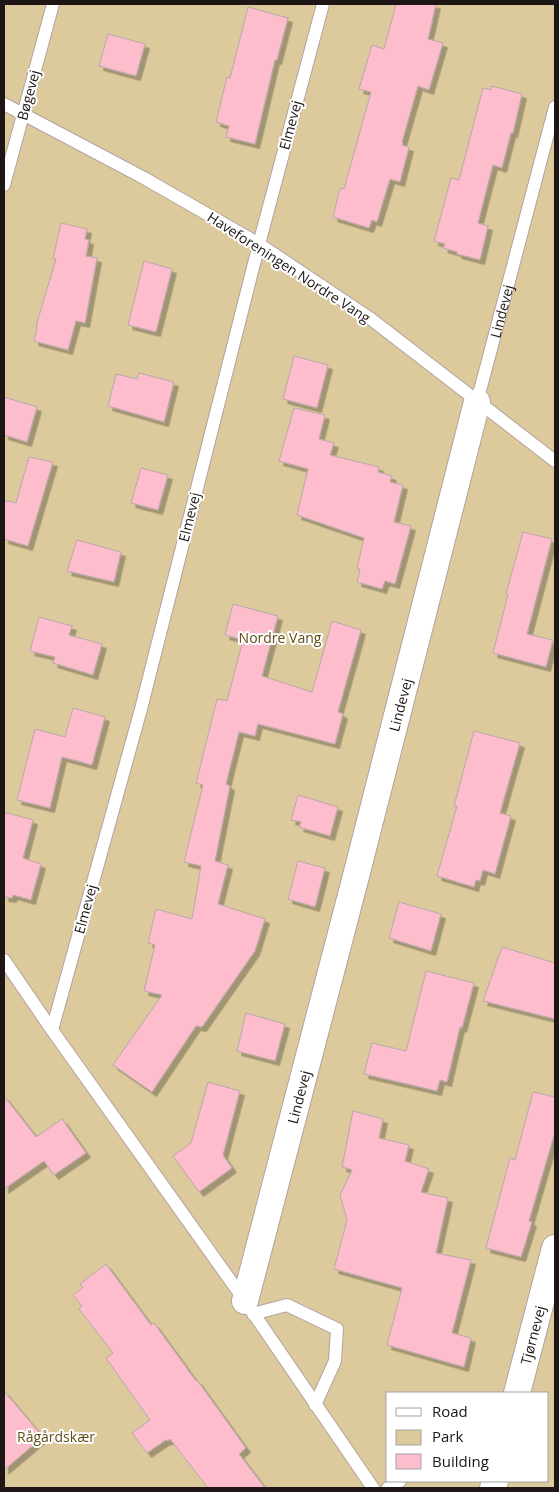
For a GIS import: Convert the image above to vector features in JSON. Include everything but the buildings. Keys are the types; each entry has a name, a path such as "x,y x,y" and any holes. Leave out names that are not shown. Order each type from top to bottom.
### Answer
{"street":[{"name":"Lindevej","path":"249,1308 356,876 477,402"},
{"name":"Tjørnevej","path":"518,1392 555,1248"}],"lane":[{"name":"Bøgevej","path":"4,185 52,4"},
{"name":"Elmevej","path":"52,1030 141,709 259,244 323,4"},
{"name":"Haveforeningen Nordre Vang","path":"4,104 144,178 259,244 371,319 555,461"},
{"name":"Lindevej","path":"477,402 555,107"},
{"path":"4,960 373,1488"},
{"path":"249,1308 287,1306 337,1329 335,1361 315,1404"}],"green space":[{"name":"Nordre Vang","path":"4,4 555,4 555,1488 4,1488"}],"park label":[{"name":"Rågårdskær","path":"56,1436"}]}
